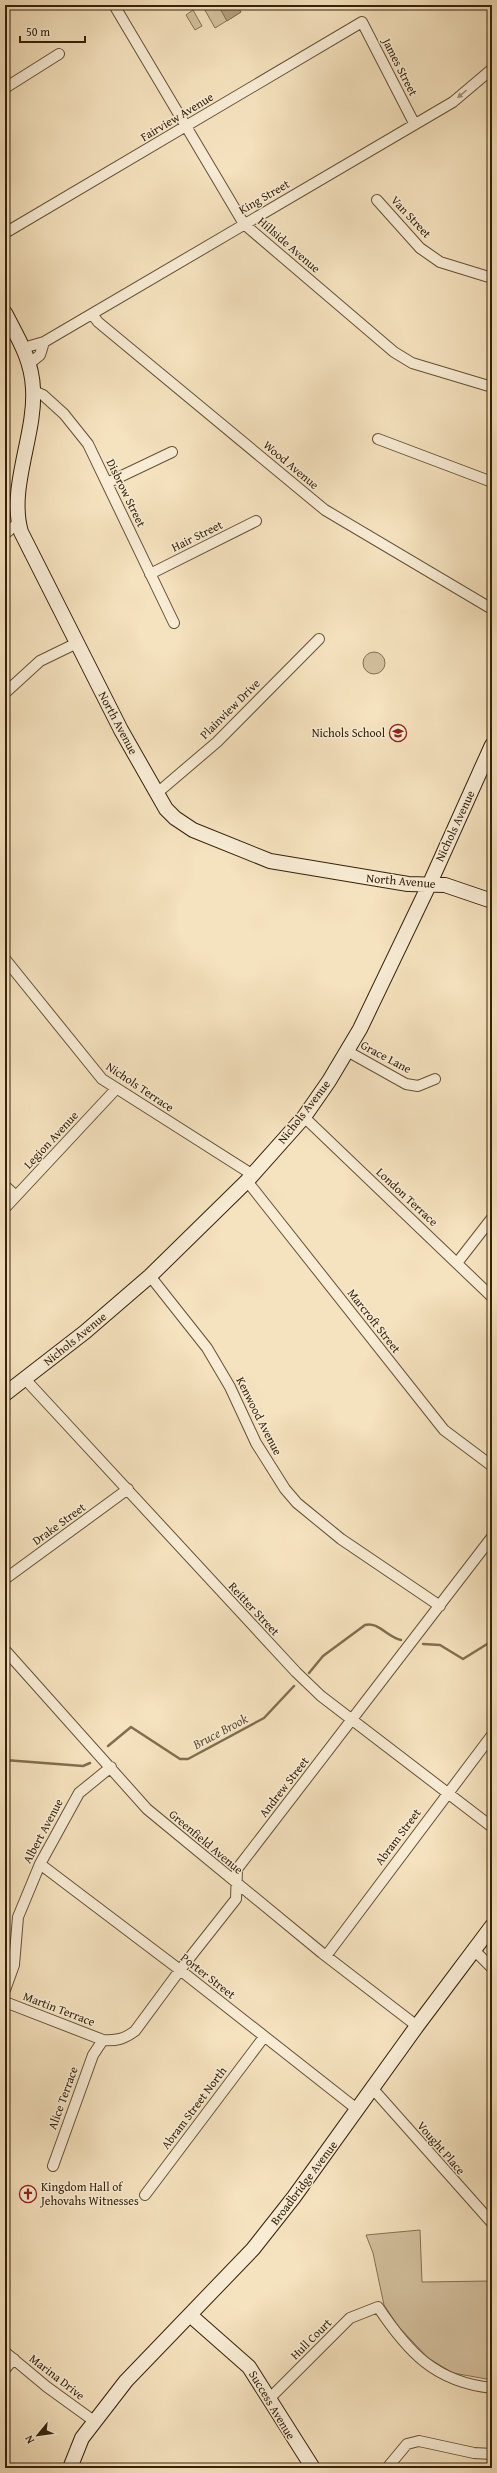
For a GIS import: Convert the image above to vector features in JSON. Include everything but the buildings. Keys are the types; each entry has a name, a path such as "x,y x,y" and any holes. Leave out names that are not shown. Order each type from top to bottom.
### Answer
{"main road":[{"name":"North Avenue","path":"5,312 30,363 34,391 19,498 18,523 77,643 156,794 166,809 183,824 270,861 405,884 430,883 445,885 492,901"},
{"name":"Nichols Avenue","path":"5,1394 150,1276 250,1178 304,1117 347,1051 430,883 492,745"},
{"name":"Broadbridge Avenue","path":"70,2468 82,2438 126,2381 190,2315 272,2226 358,2110 417,2026 492,1926"},
{"name":"Success Avenue","path":"190,2315 249,2367 313,2468"},
{"name":"Broadbridge Avenue","path":"80,2468 94,2421"}],"street":[{"name":"Hillside Avenue","path":"114,5 244,224 394,352 412,363 492,387"},
{"name":"Fairview Avenue","path":"5,233 362,22"},
{"name":"James Street","path":"362,22 414,123"},
{"path":"5,88 59,54"},
{"name":"King Street","path":"23,348 44,342 414,123 453,102 492,69"},
{"name":"Van Street","path":"377,200 420,248 435,258 492,278"},
{"name":"Wood Avenue","path":"92,314 110,332 325,510 492,609"},
{"path":"30,363 40,355 44,342"},
{"name":"Disbrow Street","path":"34,391 43,395 64,414 81,433 107,483 174,623"},
{"path":"378,439 492,482"},
{"path":"107,483 172,452"},
{"name":"Hair Street","path":"150,574 256,521"},
{"path":"5,534 18,523"},
{"name":"Plainview Drive","path":"156,794 217,742 319,639"},
{"path":"5,693 40,661 77,643"},
{"name":"Nichols Terrace","path":"5,959 95,1072 116,1089 250,1178"},
{"name":"Grace Lane","path":"347,1051 406,1084 418,1086 436,1079"},
{"name":"Legion Avenue","path":"5,1208 116,1089"},
{"name":"London Terrace","path":"304,1117 492,1297"},
{"name":"Marcroft Street","path":"250,1178 444,1430 492,1466"},
{"path":"5,1186 16,1196"},
{"path":"457,1263 492,1218"},
{"name":"Kenwood Avenue","path":"150,1276 206,1348 230,1387 256,1443 285,1489 297,1503 341,1539 440,1606"},
{"name":"Reitter Street","path":"25,1379 296,1672 321,1696 492,1827"},
{"name":"Drake Street","path":"5,1579 128,1490"},
{"name":"Andrew Street","path":"103,2040 116,2041 126,2038 135,2031 180,1970 236,1899 237,1869 492,1537"},
{"name":"Greenfield Avenue","path":"5,1650 147,1809 236,1884 417,2026"},
{"name":"Abram Street","path":"326,1956 492,1735"},
{"name":"Albert Avenue","path":"5,1990 18,1917 40,1864 79,1793 111,1767"},
{"name":"Porter Street","path":"40,1864 180,1970 358,2110"},
{"path":"474,1950 492,1968"},
{"name":"Martin Terrace","path":"5,2002 103,2040"},
{"name":"Abram Street North","path":"145,2195 264,2037"},
{"name":"Alice Terrace","path":"52,2166 93,2055 103,2040"},
{"name":"Vought Place","path":"373,2089 492,2223"},
{"name":"Hull Court","path":"270,2398 350,2318 378,2307 399,2338 426,2364 444,2376 471,2386 492,2388"},
{"name":"Marina Drive","path":"5,2352 94,2421"},
{"path":"5,2369 14,2359"},
{"path":"387,2468 403,2448 419,2441 474,2453 492,2454"}],"shaded area":[{"path":"202,5 236,5 241,12 215,28"},
{"path":"218,5 236,5 241,12 227,21"},
{"path":"193,10 202,26 195,30 186,15"},
{"path":"370,652 378,652 385,659 385,667 378,674 370,674 363,667 363,659"},
{"path":"420,2230 422,2282 492,2281 492,2380 453,2373 428,2358 398,2326 384,2305 373,2253 366,2235"}],"waterway":[{"name":"Bruce Brook","path":"309,1673 323,1656 365,1625 370,1624 379,1627 396,1639 401,1640"},
{"name":"Bruce Brook","path":"423,1644 440,1645 463,1659 492,1641"},
{"name":"Bruce Brook","path":"108,1746 131,1727 180,1759 188,1759 264,1718 294,1686"},
{"name":"Bruce Brook","path":"5,1760 83,1766 90,1763"}],"place":[{"name":"Nichols School","path":"398,733"},
{"name":"Kingdom Hall of Jehovahs Witnesses","path":"28,2194"}]}
